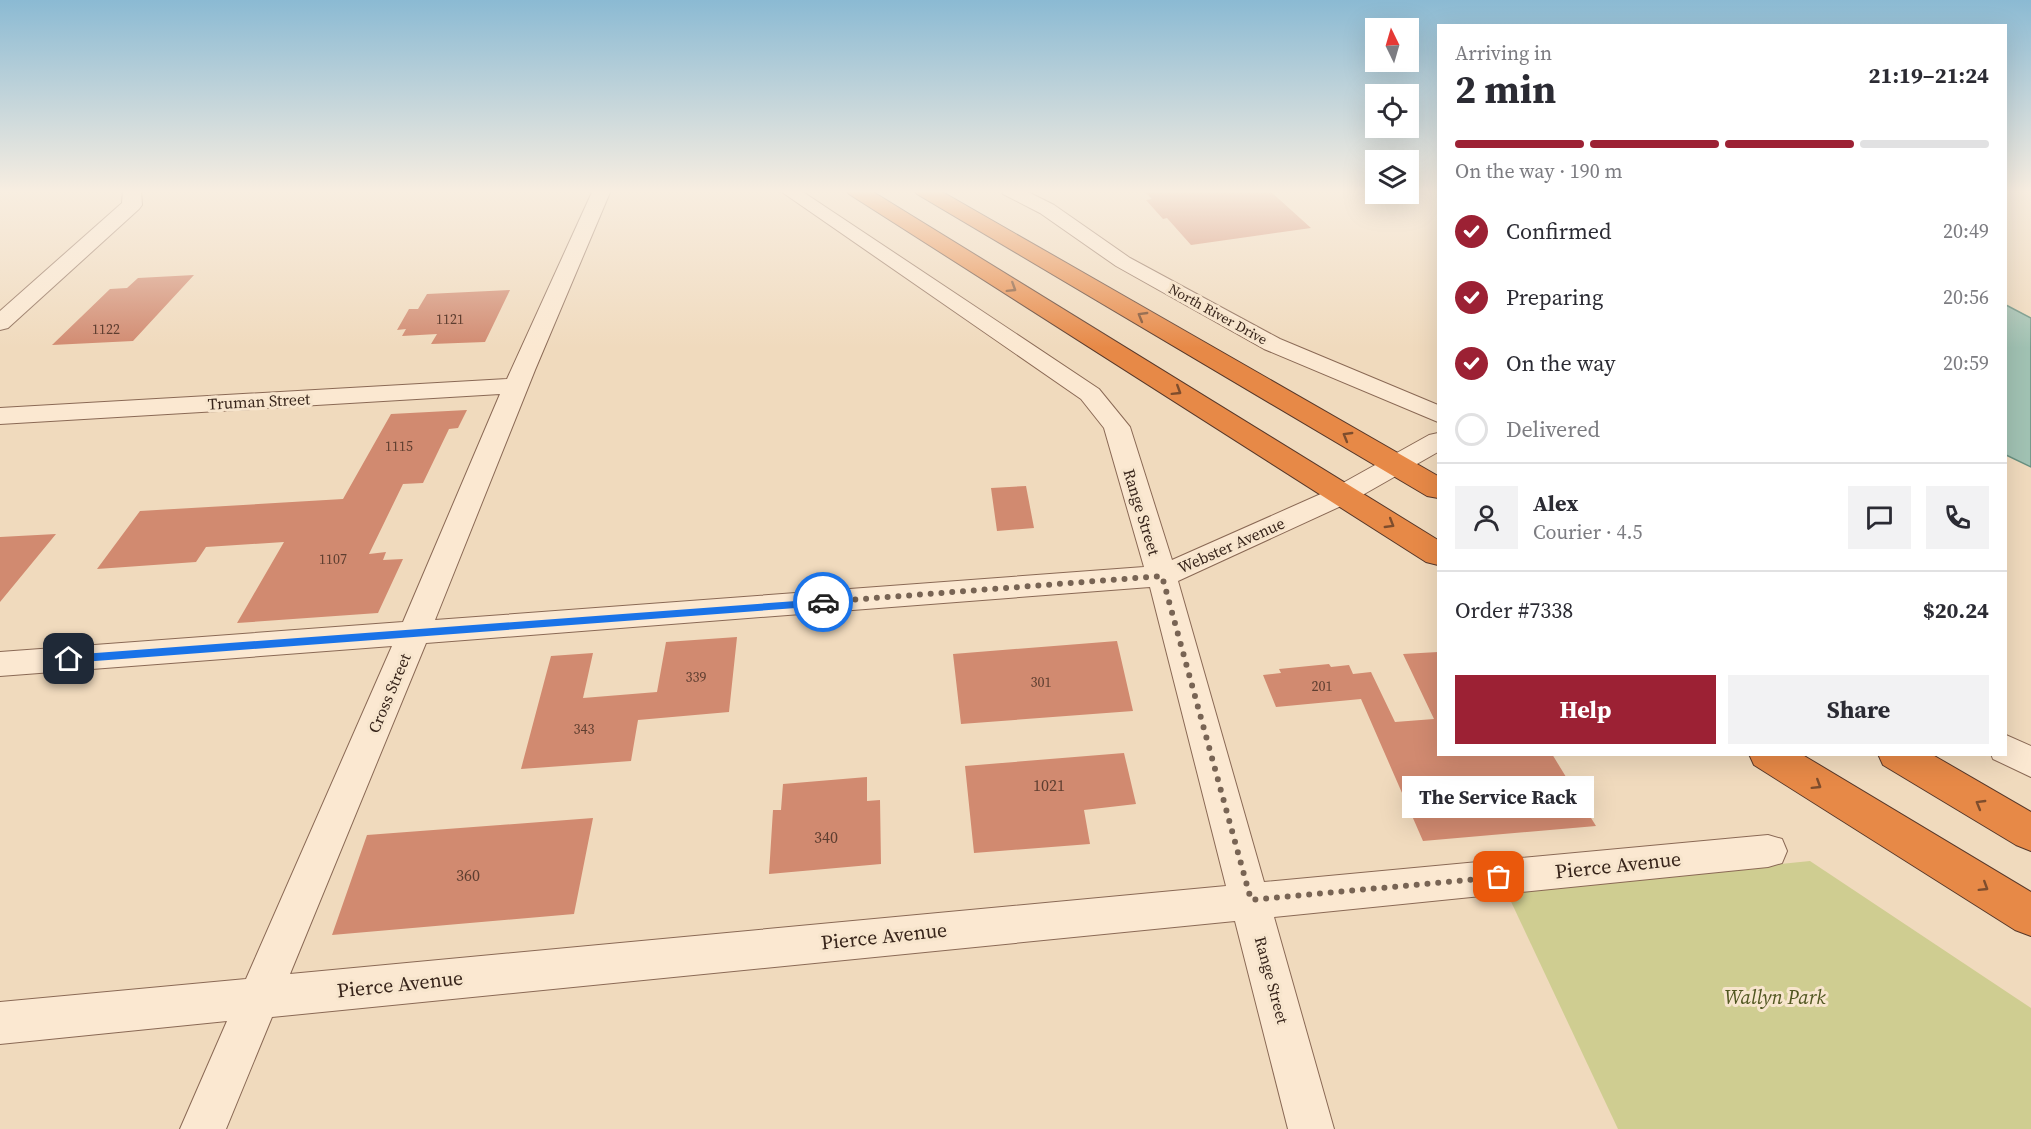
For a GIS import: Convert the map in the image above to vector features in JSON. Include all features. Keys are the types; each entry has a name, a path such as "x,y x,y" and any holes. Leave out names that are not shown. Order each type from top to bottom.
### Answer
{"highway":[{"path":"940,243 1437,553"},
{"path":"1015,243 1437,488"},
{"path":"1771,756 2031,916"},
{"path":"1900,756 2031,833"}],"street":[{"path":"0,323 90,243"},
{"name":"Cross Street","path":"203,1129 579,243"},
{"name":"Range Street","path":"866,243 1090,394 1117,428 1162,576 1311,1129"},
{"name":"North River Drive","path":"1095,243 1123,262 1272,344 1437,414"},
{"name":"Truman Street","path":"0,416 517,386"},
{"name":"Webster Avenue","path":"0,664 1162,576 1342,495 1437,442"},
{"path":"2007,750 2031,763"},
{"name":"Pierce Avenue","path":"0,1023 1768,851"}],"green space":[{"name":"Wallyn Park","path":"1810,861 2031,1008 2031,1129 1618,1129 1506,891"}],"shaded area":[{"path":"2007,306 2031,318 2031,467 2007,455"}],"building":[{"path":"194,275 133,341 52,345 110,289 127,288 138,278"},
{"path":"510,290 485,342 431,344 437,334 402,336 406,329 397,330 409,309 418,309 427,294"},
{"path":"467,410 458,428 449,429 423,483 403,484 369,554 386,552 383,560 403,559 378,613 237,623 284,542 206,547 196,562 97,569 140,511 343,499 391,414"},
{"path":"1026,486 1034,528 997,531 991,488"},
{"path":"56,534 0,602 0,537"},
{"path":"737,637 729,712 638,720 631,761 521,769 551,656 593,653 583,698 657,692 666,642"},
{"path":"1117,641 1133,711 961,724 953,654"},
{"path":"1437,652 1437,756 1553,756 1596,826 1423,841 1361,699 1276,707 1263,675 1281,673 1279,669 1329,664 1331,667 1349,665 1353,674 1371,672 1395,722 1434,719 1403,654"},
{"path":"1124,753 1136,804 1084,810 1090,844 974,853 965,766"},
{"path":"867,777 867,801 880,800 881,864 769,874 773,810 781,810 783,784"},
{"path":"593,818 574,914 332,935 367,835"}],"way so far":[{"path":"823,602 1078,585 1162,576 1251,900 1499,877"}],"place":[{"name":"The Service Rack","path":"1499,877"}],"route":[{"path":"69,659 823,602"}]}
